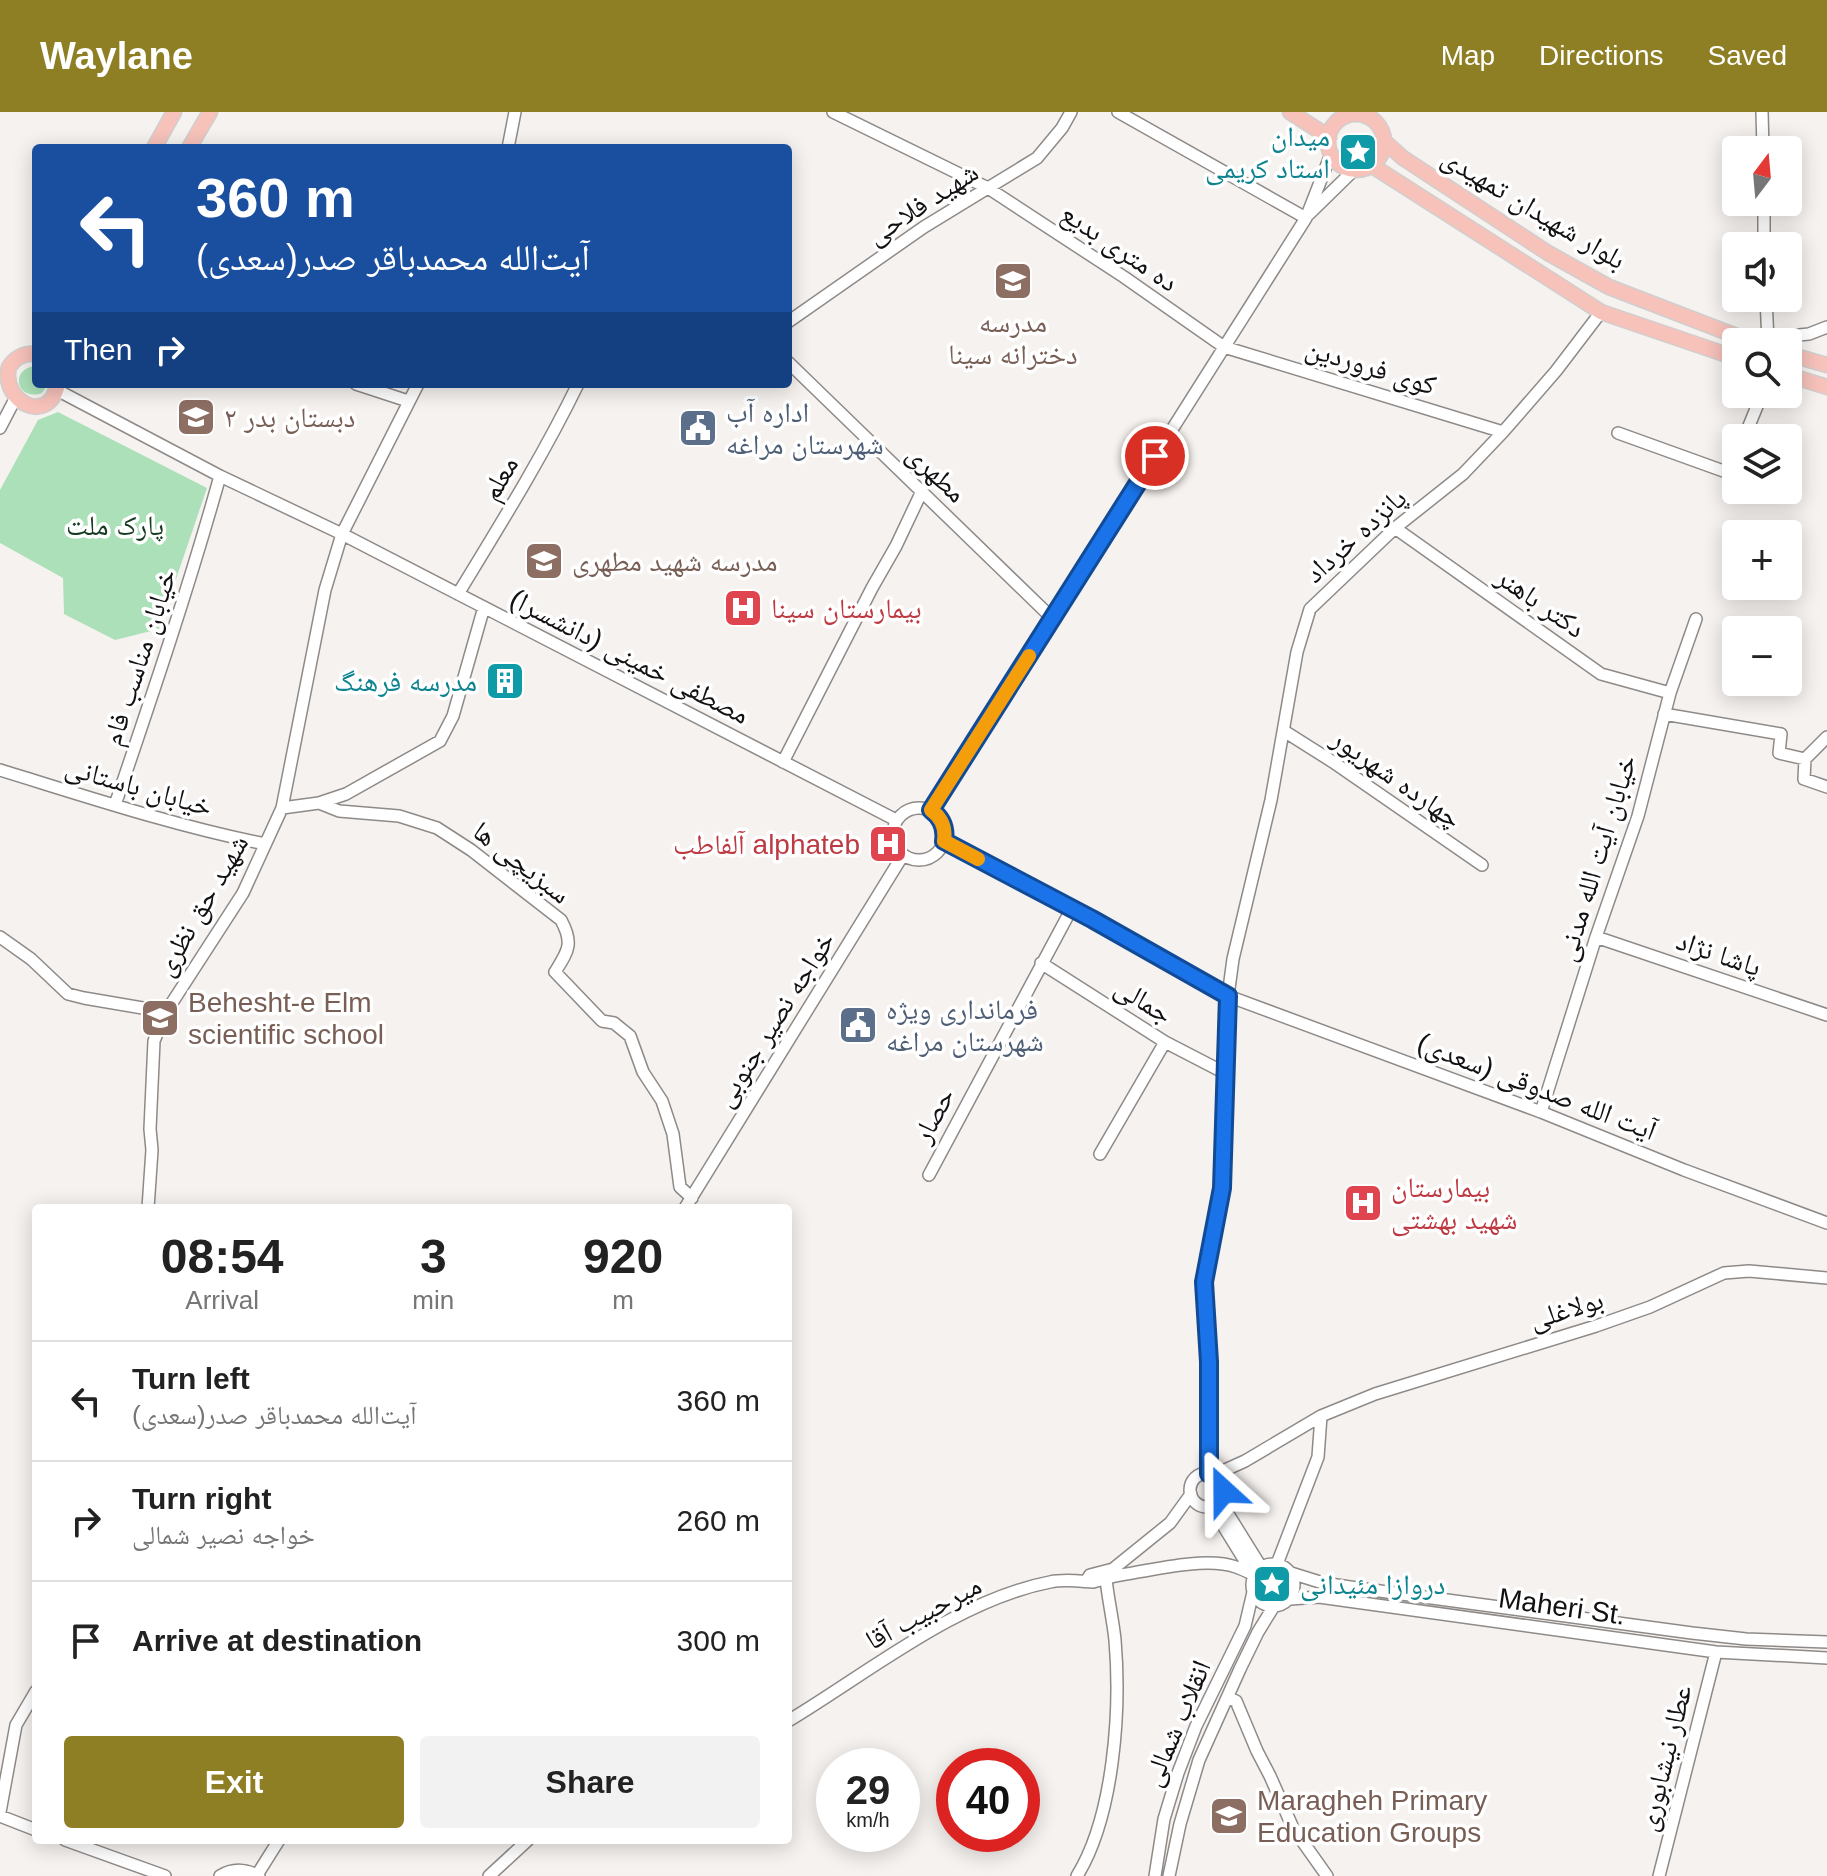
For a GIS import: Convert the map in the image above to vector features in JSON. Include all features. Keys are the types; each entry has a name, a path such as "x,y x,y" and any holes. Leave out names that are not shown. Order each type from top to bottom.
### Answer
{"main road":[{"path":"156,144 174,112"},
{"path":"191,144 210,112"},
{"path":"1290,112 1329,137"},
{"path":"1341,114 1371,118 1382,132 1381,155 1363,169 1354,170 1339,164 1331,154 1329,137 1341,114"},
{"name":"بلوار شهیدان تمهیدی","path":"1384,141 1403,158 1548,253 1609,287 1722,330"},
{"name":"بلوار شهیدان تمهیدی","path":"1371,165 1601,312 1722,353"},
{"path":"32,352 6,358 6,372 2,378 14,401 38,407 46,403 57,388"},
{"path":"1802,358 1827,365"},
{"path":"1802,379 1827,387"}],"street":[{"path":"509,144 515,112"},
{"name":"ده متری بدیع","path":"833,112 988,188 1224,347"},
{"name":"شهید فلاحی","path":"792,319 924,227 1037,158 1071,112"},
{"path":"1118,112 1306,218"},
{"path":"1762,112 1763,136"},
{"path":"931,810 1306,218 1331,154"},
{"path":"1306,218 1354,170"},
{"name":"پانزده خرداد","path":"1212,1474 1204,1282 1222,1188 1228,996 1233,959 1271,800 1297,652 1310,609 1395,528 1463,474 1556,371 1601,312"},
{"path":"1802,335 1827,327"},
{"name":"کوی فروردین","path":"1224,347 1503,432"},
{"name":"مطهری","path":"792,366 1053,619"},
{"name":"مصطفی خمینی (دانشسرا)","path":"60,388 220,476 342,534 896,820"},
{"path":"368,388 408,401"},
{"name":"شهید حق نظری","path":"148,1204 154,1041 166,1012 243,893 282,808 325,590 342,534 416,388"},
{"name":"معلم","path":"458,594 498,529 576,388"},
{"path":"0,428 14,401"},
{"path":"1618,433 1722,470"},
{"name":"خیابان مناسب فام","path":"115,805 181,610 220,476"},
{"path":"783,762 922,491"},
{"name":"دکتر باهنر","path":"1395,528 1601,674 1670,693"},
{"path":"282,808 319,803 346,794 440,741 453,716 484,607"},
{"name":"خیابان آیت الله مدنی","path":"1541,1112 1638,816 1670,693 1696,619"},
{"path":"1664,714 1781,734 1779,753 1805,759"},
{"name":"چهارده شهریور","path":"1284,731 1482,865"},
{"path":"1827,737 1805,759 1804,779 1827,787"},
{"name":"خیابان باستانی","path":"0,770 115,805 265,844"},
{"name":"سبزیچی ها","path":"319,803 339,811 399,816 437,828 471,850 561,920 569,935 569,946 555,972 602,1021 614,1023 630,1036 643,1072 662,1101 673,1134 680,1187 688,1203"},
{"path":"908,810 931,810 942,820 944,841 934,855 926,859 910,859 894,843 896,820 908,810"},
{"name":"آیت الله صدوقی (سعدی)","path":"944,841 1072,908 1228,996 1541,1112 1827,1223"},
{"name":"خواجه نصیر جنوبی","path":"688,1203 903,855"},
{"name":"حصار","path":"929,1175 1072,908"},
{"path":"0,937 31,959 68,994 166,1012"},
{"name":"پاشا نژاد","path":"1596,937 1827,1015"},
{"name":"جمالی","path":"1041,963 1165,1042 1225,1073"},
{"path":"1100,1154 1165,1042"},
{"name":"بولاغلی","path":"1212,1474 1245,1461 1321,1416 1375,1394 1596,1326 1650,1307 1724,1273 1749,1271 1827,1278"},
{"path":"1277,1564 1318,1457 1321,1416"},
{"path":"1077,1876 1099,1827 1116,1723 1111,1575 1170,1523 1191,1494 1194,1479 1212,1474 1222,1482 1224,1491 1216,1503 1201,1506 1191,1494"},
{"path":"1216,1503 1258,1571"},
{"name":"میرحبیب آقا","path":"792,1718 889,1656 973,1608 1049,1582 1214,1563 1258,1571"},
{"path":"1277,1564 1291,1573 1295,1586 1290,1599 1274,1606 1261,1603 1253,1592 1252,1584 1258,1571 1277,1564"},
{"name":"Maheri St.","path":"1291,1573 1323,1583 1826,1650"},
{"name":"انقلاب شمالی","path":"1155,1876 1164,1819 1178,1773 1196,1726 1245,1626 1253,1592"},
{"name":"Maheri St.","path":"1290,1599 1319,1597 1716,1652 1826,1650"},
{"name":"انقلاب شمالی","path":"1169,1876 1199,1760 1252,1645 1274,1606"},
{"name":"عطار نیشابوری","path":"1659,1876 1716,1652"},
{"path":"32,1698 16,1725 0,1814 32,1828"},
{"path":"1228,1698 1236,1701 1293,1828 1327,1876"},
{"path":"76,1844 165,1876"},
{"path":"220,1876 234,1870 246,1870 258,1875 277,1844"},
{"path":"489,1876 524,1844"}],"green space":[{"path":"32,367 32,388 45,388 42,393 26,393 19,384 22,372"},
{"name":"پارک ملت","path":"58,412 207,488 159,629 115,640 64,614 63,578 0,543 0,490 38,420"}],"slow traffic":[{"path":"978,859 944,841 942,820 931,810 1029,656"}],"place":[{"name":"میدان استاد کریمی","path":"1358,152"},
{"name":"مدرسه دخترانه سینا","path":"1013,281"},
{"name":"دبستان بدر ۲","path":"196,417"},
{"name":"اداره آب شهرستان مراغه","path":"698,428"},
{"name":"مدرسه شهید مطهری","path":"544,561"},
{"name":"بیمارستان سینا","path":"743,608"},
{"name":"مدرسه فرهنگ","path":"505,681"},
{"name":"آلفاطب alphateb","path":"888,844"},
{"name":"Behesht-e Elm scientific school","path":"160,1018"},
{"name":"فرمانداری ویژه شهرستان مراغه","path":"858,1025"},
{"name":"بیمارستان شهید بهشتی","path":"1363,1203"},
{"name":"دروازا مئیدانی","path":"1272,1584"},
{"name":"Maragheh Primary Education Groups","path":"1229,1816"}],"route":[{"path":"1155,456 931,810 942,820 944,841 1092,919 1228,996 1222,1188 1204,1282 1209,1362 1209,1474 1222,1482 1224,1491"}]}
